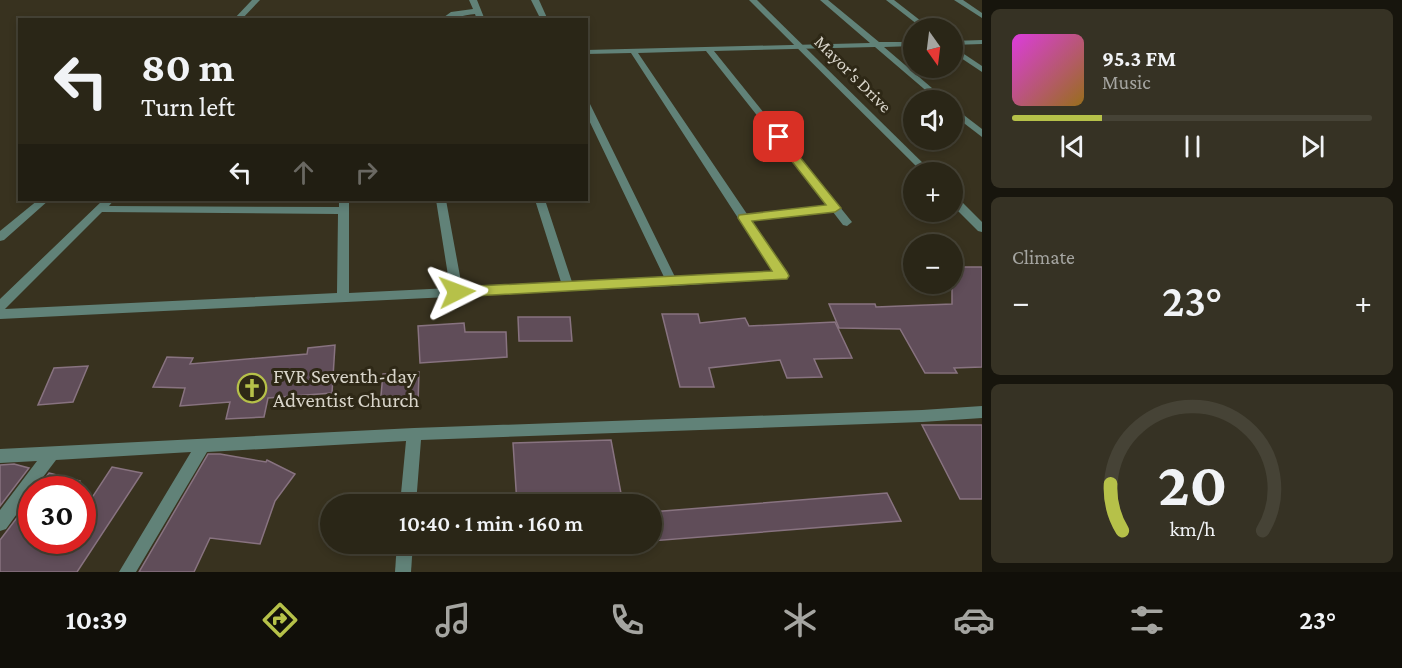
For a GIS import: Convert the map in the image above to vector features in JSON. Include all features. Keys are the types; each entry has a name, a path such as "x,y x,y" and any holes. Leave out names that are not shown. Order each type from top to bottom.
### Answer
{"street":[{"path":"238,18 256,0"},
{"path":"447,18 454,14 479,15 473,0"},
{"path":"536,0 544,18"},
{"name":"Mayor's Drive","path":"753,0 917,162"},
{"path":"824,0 930,90"},
{"path":"890,0 913,18"},
{"path":"958,0 982,16"},
{"path":"963,43 982,42"},
{"path":"588,52 903,44"},
{"path":"708,49 847,222"},
{"path":"0,314 782,276 633,51"},
{"path":"963,56 982,70"},
{"path":"588,108 672,282"},
{"path":"963,118 982,134"},
{"path":"0,237 43,201"},
{"path":"441,201 457,292"},
{"path":"540,201 568,287"},
{"path":"0,306 106,204 344,205 343,297"},
{"path":"744,218 835,208"},
{"path":"963,209 982,228"},
{"path":"0,456 414,434 982,412"},
{"path":"409,494 414,434"},
{"path":"127,572 204,444"},
{"path":"0,523 52,453"},
{"path":"403,572 404,554"}],"building":[{"path":"963,267 982,267 982,367 954,368 957,373 925,373 900,329 839,328 829,304 875,304 876,307 952,304 952,294 963,294"},
{"path":"662,314 698,314 700,323 745,318 749,326 835,322 852,358 814,359 822,377 787,378 780,360 709,368 714,387 680,387"},
{"path":"518,317 570,317 572,341 519,341"},
{"path":"464,323 465,332 506,332 507,357 420,363 418,326"},
{"path":"335,345 332,393 268,398 264,417 226,419 230,402 180,406 185,388 153,387 167,357 193,358 190,364 307,354 308,348"},
{"path":"88,366 73,402 38,405 54,368"},
{"path":"419,372 418,404 380,406 383,374"},
{"path":"922,425 982,425 982,499 960,499"},
{"path":"611,440 621,494 516,494 513,443"},
{"path":"208,454 266,462 267,460 295,474 275,501 260,544 210,538 194,572 139,572"},
{"path":"14,464 29,468 23,476 18,476 18,482 0,506 0,465"},
{"path":"112,467 142,473 96,543 96,492"},
{"path":"887,493 901,521 662,540 662,511"},
{"path":"18,516 18,554 89,554 77,572 0,572 0,540"}],"place":[{"name":"FVR Seventh-day Adventist Church","path":"252,388"}],"route":[{"path":"457,292 782,276 744,218 835,208 779,137"}]}
